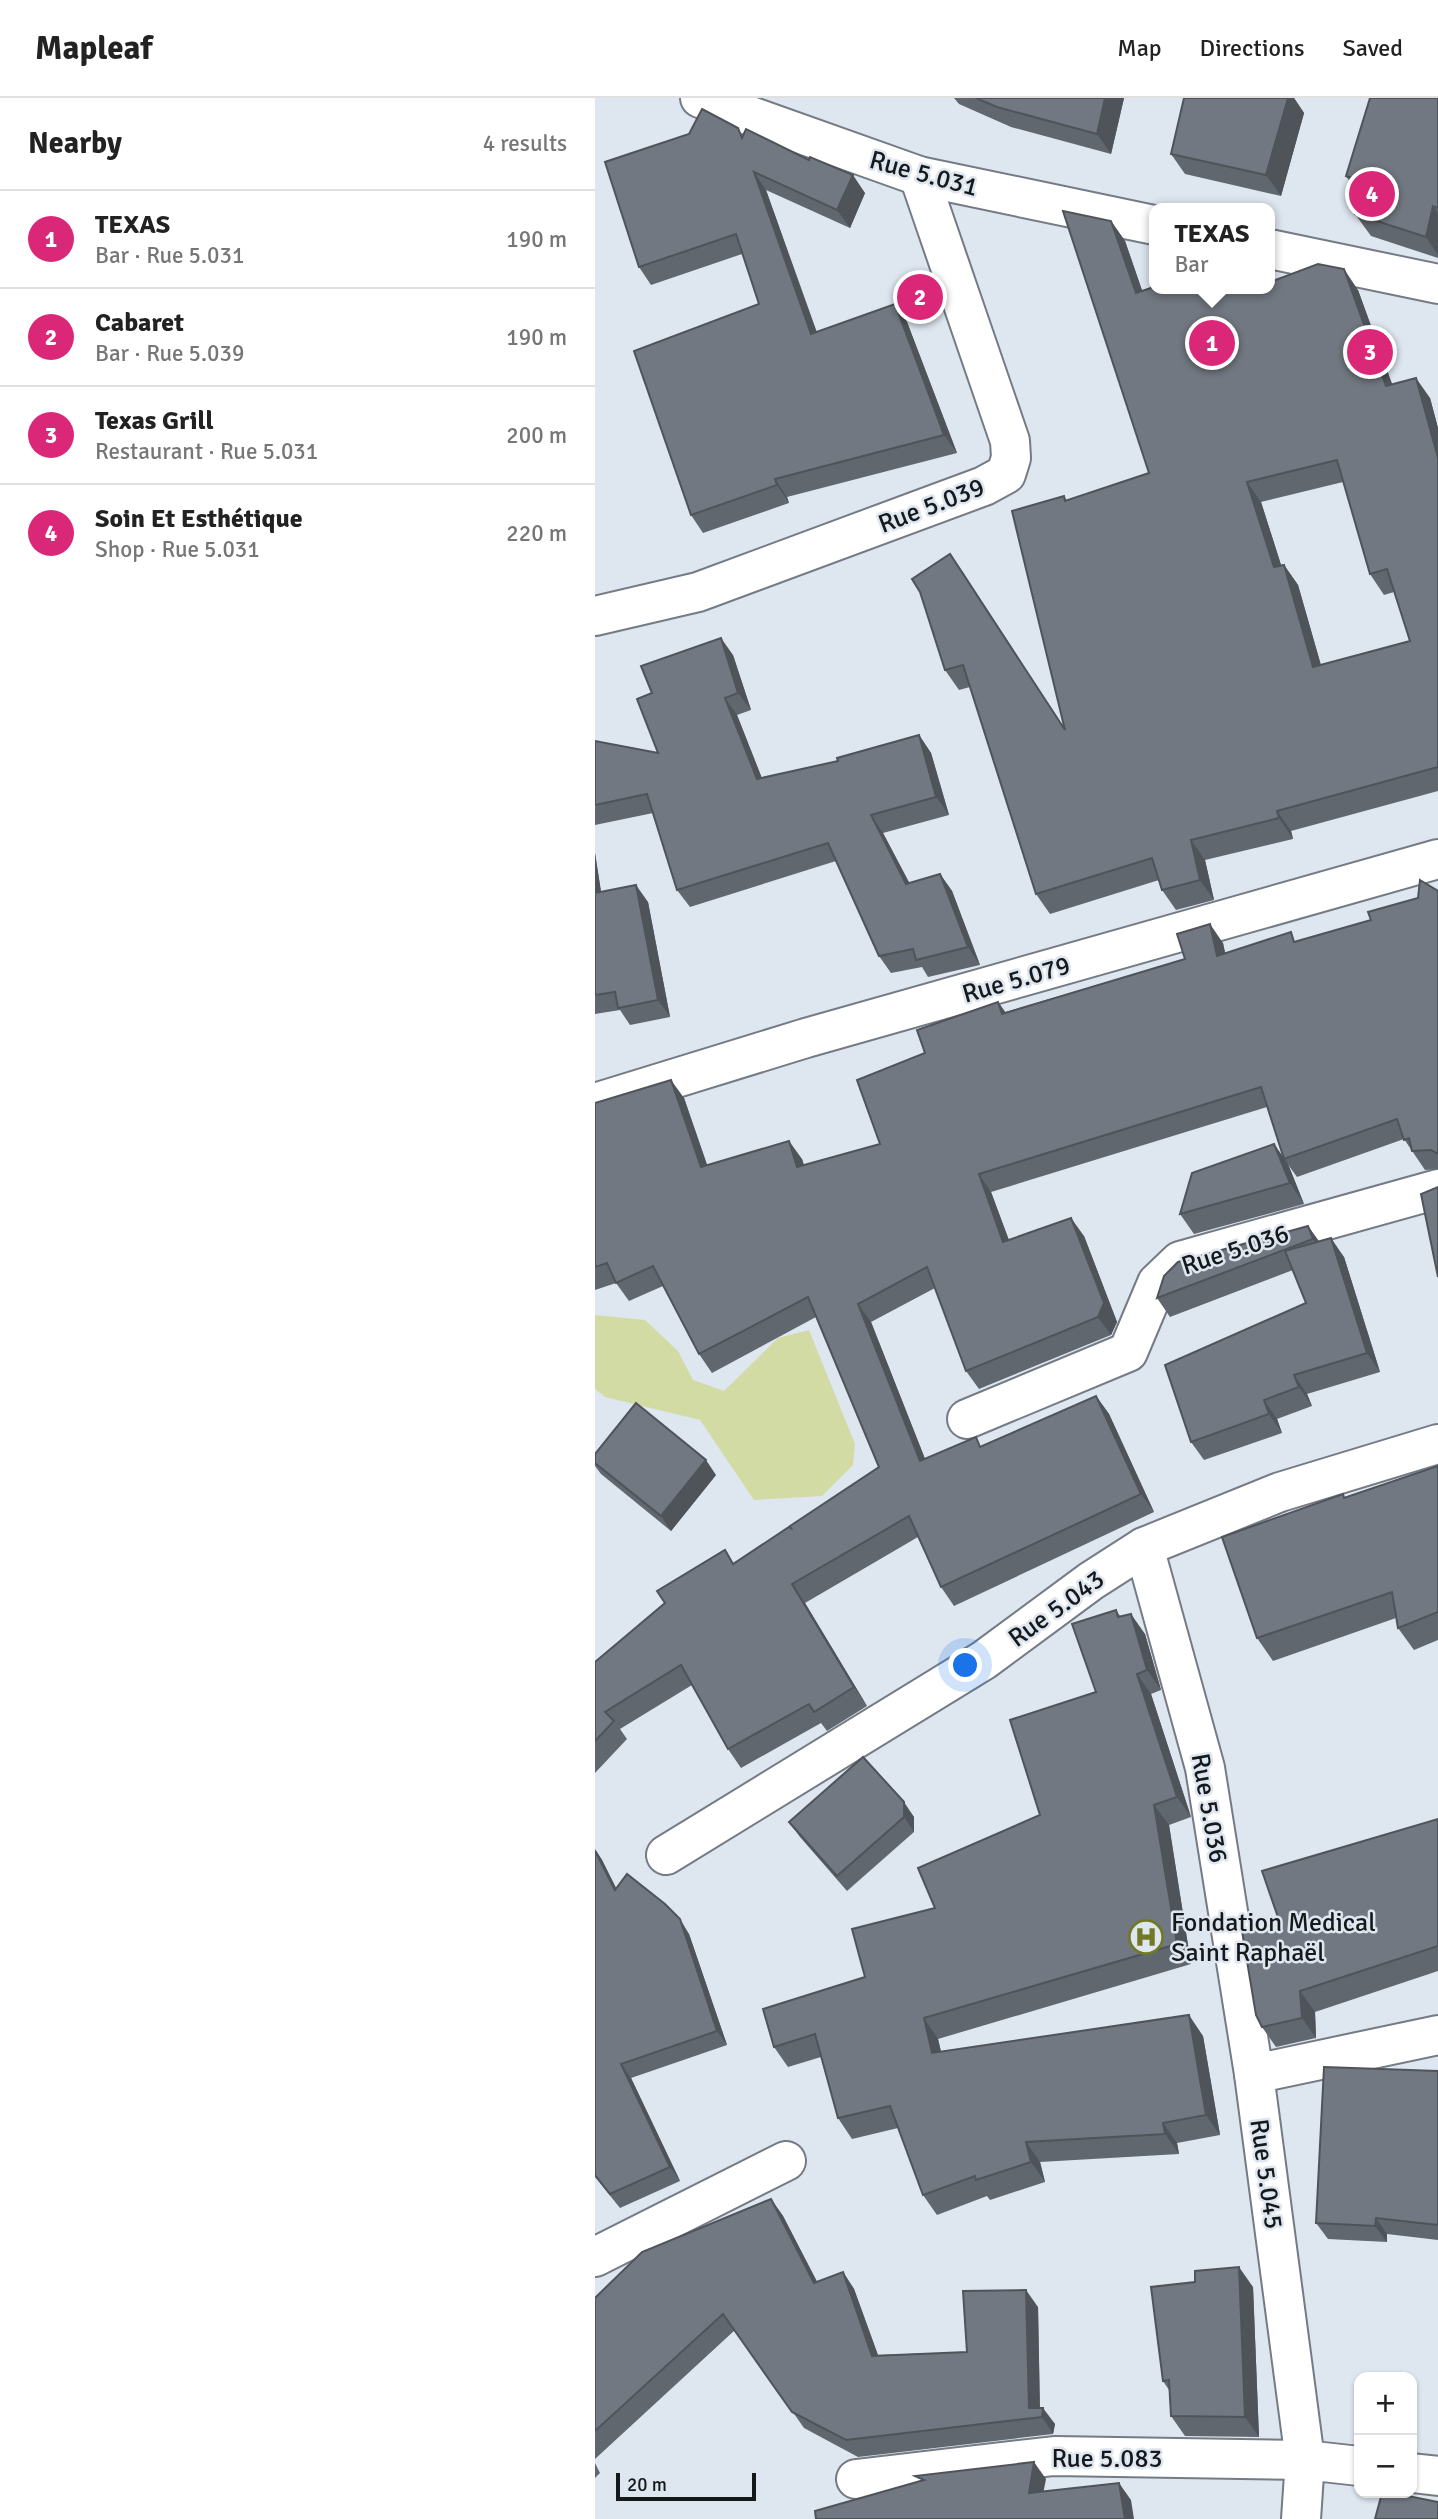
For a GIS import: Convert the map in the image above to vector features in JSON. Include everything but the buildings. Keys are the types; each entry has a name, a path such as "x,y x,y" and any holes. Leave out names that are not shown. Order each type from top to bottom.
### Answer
{"street":[{"name":"Rue 5.031","path":"700,98 919,176 1149,224"},
{"name":"Rue 5.039","path":"595,615 698,592 984,486 1006,474 1011,458 1010,441 919,176"},
{"path":"1275,250 1438,284"},
{"name":"Rue 5.079","path":"595,1103 806,1038 1438,859"},
{"name":"Rue 5.036","path":"967,1419 1128,1352 1157,1283 1179,1261 1438,1189"},
{"name":"Rue 5.043","path":"666,1855 984,1660 1091,1581 1144,1547 1280,1492 1438,1444"},
{"name":"Rue 5.036","path":"1144,1547 1205,1768 1254,2074"},
{"path":"1254,2074 1438,2035"},
{"name":"Rue 5.045","path":"1254,2074 1305,2460 1301,2519"},
{"path":"595,2256 786,2161"},
{"name":"Rue 5.083","path":"856,2479 1054,2456 1305,2460 1354,2465"},
{"path":"1417,2474 1438,2476"}],"green space":[{"path":"595,1315 645,1320 678,1351 693,1380 724,1391 778,1338 809,1330 855,1444 853,1465 822,1496 754,1500 700,1420 605,1397 595,1389"}],"place":[{"name":"Soin Et Esthétique","path":"1372,194"},
{"name":"Cabaret","path":"920,297"},
{"name":"TEXAS","path":"1212,343"},
{"name":"Texas Grill","path":"1370,352"},
{"name":"Fondation Medical Saint Raphaël","path":"1146,1937"}]}
